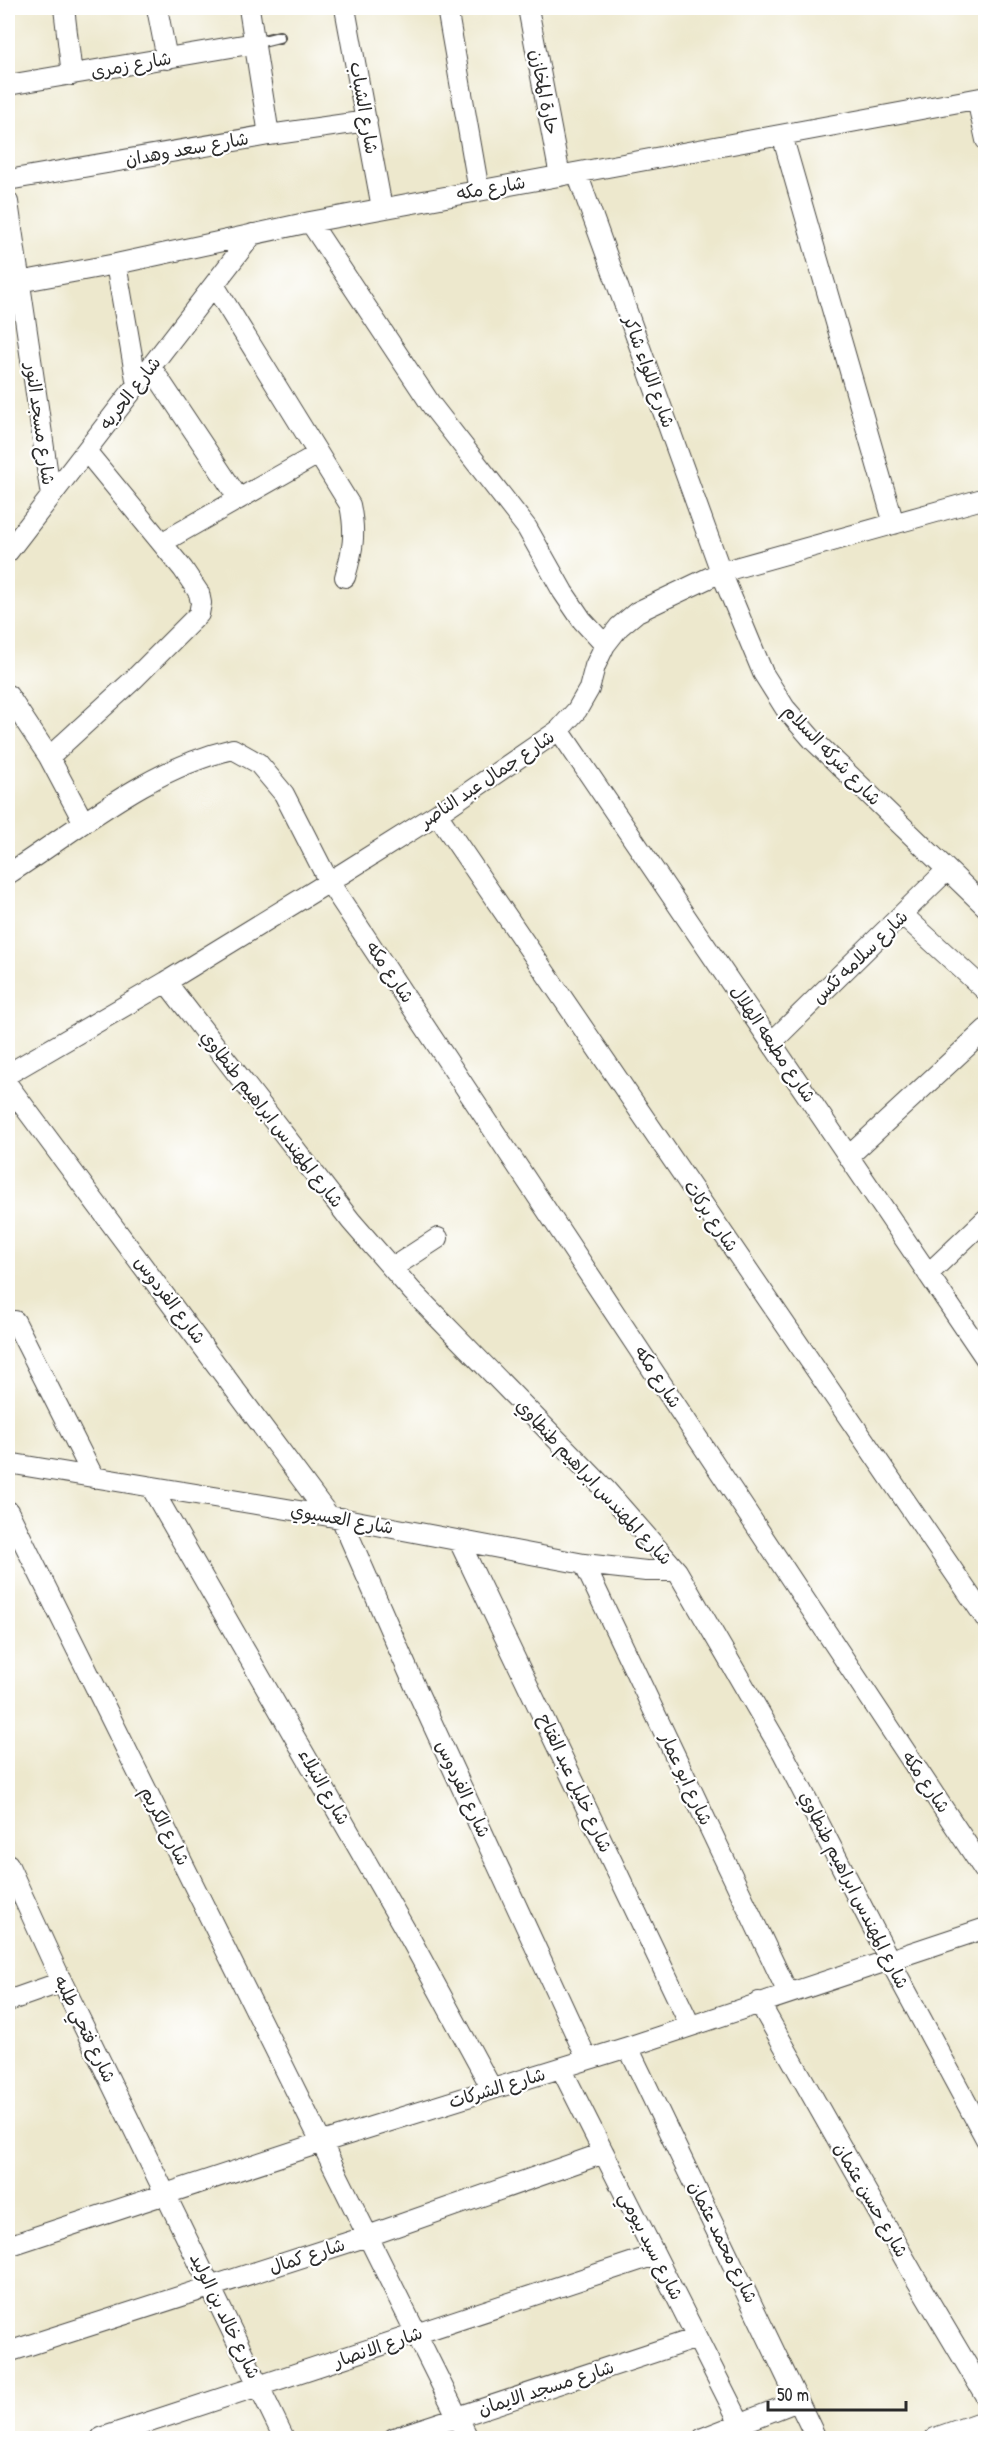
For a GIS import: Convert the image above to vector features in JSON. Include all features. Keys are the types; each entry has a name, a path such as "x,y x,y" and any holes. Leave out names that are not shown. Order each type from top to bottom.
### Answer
{"street":[{"path":"64,8 72,75"},
{"path":"157,8 167,59"},
{"path":"249,8 269,135"},
{"name":"شارع الشباب","path":"345,8 382,208"},
{"path":"447,8 479,190"},
{"name":"حارة المخازن","path":"528,8 568,174"},
{"name":"شارع زمرى","path":"8,85 255,44"},
{"path":"981,98 986,140"},
{"name":"شارع مكه","path":"14,282 116,264 382,208 981,98"},
{"name":"شارع سعد وهدان","path":"8,180 269,135 367,121"},
{"path":"782,135 894,524"},
{"name":"شارع اللواء شاكر","path":"568,174 721,572"},
{"name":"شارع مسجد النور","path":"8,202 14,282 51,496"},
{"path":"310,222 432,406 527,528 563,592 582,620 605,645"},
{"name":"شارع الحريه","path":"8,552 253,234"},
{"path":"116,264 137,385"},
{"path":"214,285 350,505 354,524 354,546 345,577"},
{"path":"151,367 239,499"},
{"path":"49,757 133,680 199,614 201,603 199,593 163,542 86,451"},
{"path":"163,542 318,454"},
{"name":"شارع جمال عبد الناصر","path":"8,1074 166,982 329,882 437,814 559,730 576,710 589,689 595,666 605,645 619,627 637,612 721,572 986,498"},
{"name":"شارع شركه السلام","path":"721,572 763,673 784,708 812,739 986,907"},
{"path":"8,695 49,757 83,821"},
{"name":"شارع مطبعه الهلال","path":"559,730 986,1359"},
{"name":"شارع مكه","path":"8,874 122,796 206,755 233,749 258,763 284,794 329,882 458,1073 986,1873"},
{"name":"شارع بركات","path":"437,814 986,1619"},
{"name":"شارع سلامه تكس","path":"772,1042 947,870"},
{"path":"903,915 986,991"},
{"name":"شارع المهندس ابراهيم طنطاوي","path":"166,982 351,1221 480,1362 607,1491 677,1571 783,1753 890,1961 986,2139"},
{"path":"849,1156 986,1029"},
{"name":"شارع الفردوس","path":"8,1085 335,1517 587,2059"},
{"path":"928,1274 986,1219"},
{"path":"392,1268 438,1238"},
{"path":"15,1321 94,1478"},
{"name":"شارع العسيوي","path":"8,1463 335,1517 584,1564 646,1571 677,1571"},
{"name":"شارع النبلاء","path":"151,1487 410,1938 492,2089"},
{"name":"شارع الكريم","path":"8,1511 323,2142 468,2439"},
{"name":"شارع خليل عبد الفتاح","path":"459,1540 690,2025"},
{"name":"شارع ابو عمار","path":"584,1564 788,1993"},
{"name":"شارع فتحي طلبه","path":"8,1864 62,1983 166,2193"},
{"name":"شارع الشركات","path":"8,2246 323,2142 628,2047 759,2002 984,1930"},
{"path":"8,2001 62,1983"},
{"name":"شارع حسن عثمان","path":"759,2002 859,2181 986,2397"},
{"name":"شارع محمد عثمان","path":"628,2047 816,2439"},
{"name":"شارع سيد بيومي","path":"561,2068 741,2425"},
{"name":"شارع كمال","path":"8,2352 368,2236 604,2153"},
{"name":"شارع خالد بن الوليد","path":"166,2193 284,2439"},
{"name":"شارع الانصار","path":"101,2439 655,2255"},
{"name":"شارع مسجد الايمان","path":"394,2439 697,2338"},
{"path":"703,2439 798,2401"},
{"path":"935,2439 986,2420"}],"lane":[{"path":"255,44 279,37"}]}
